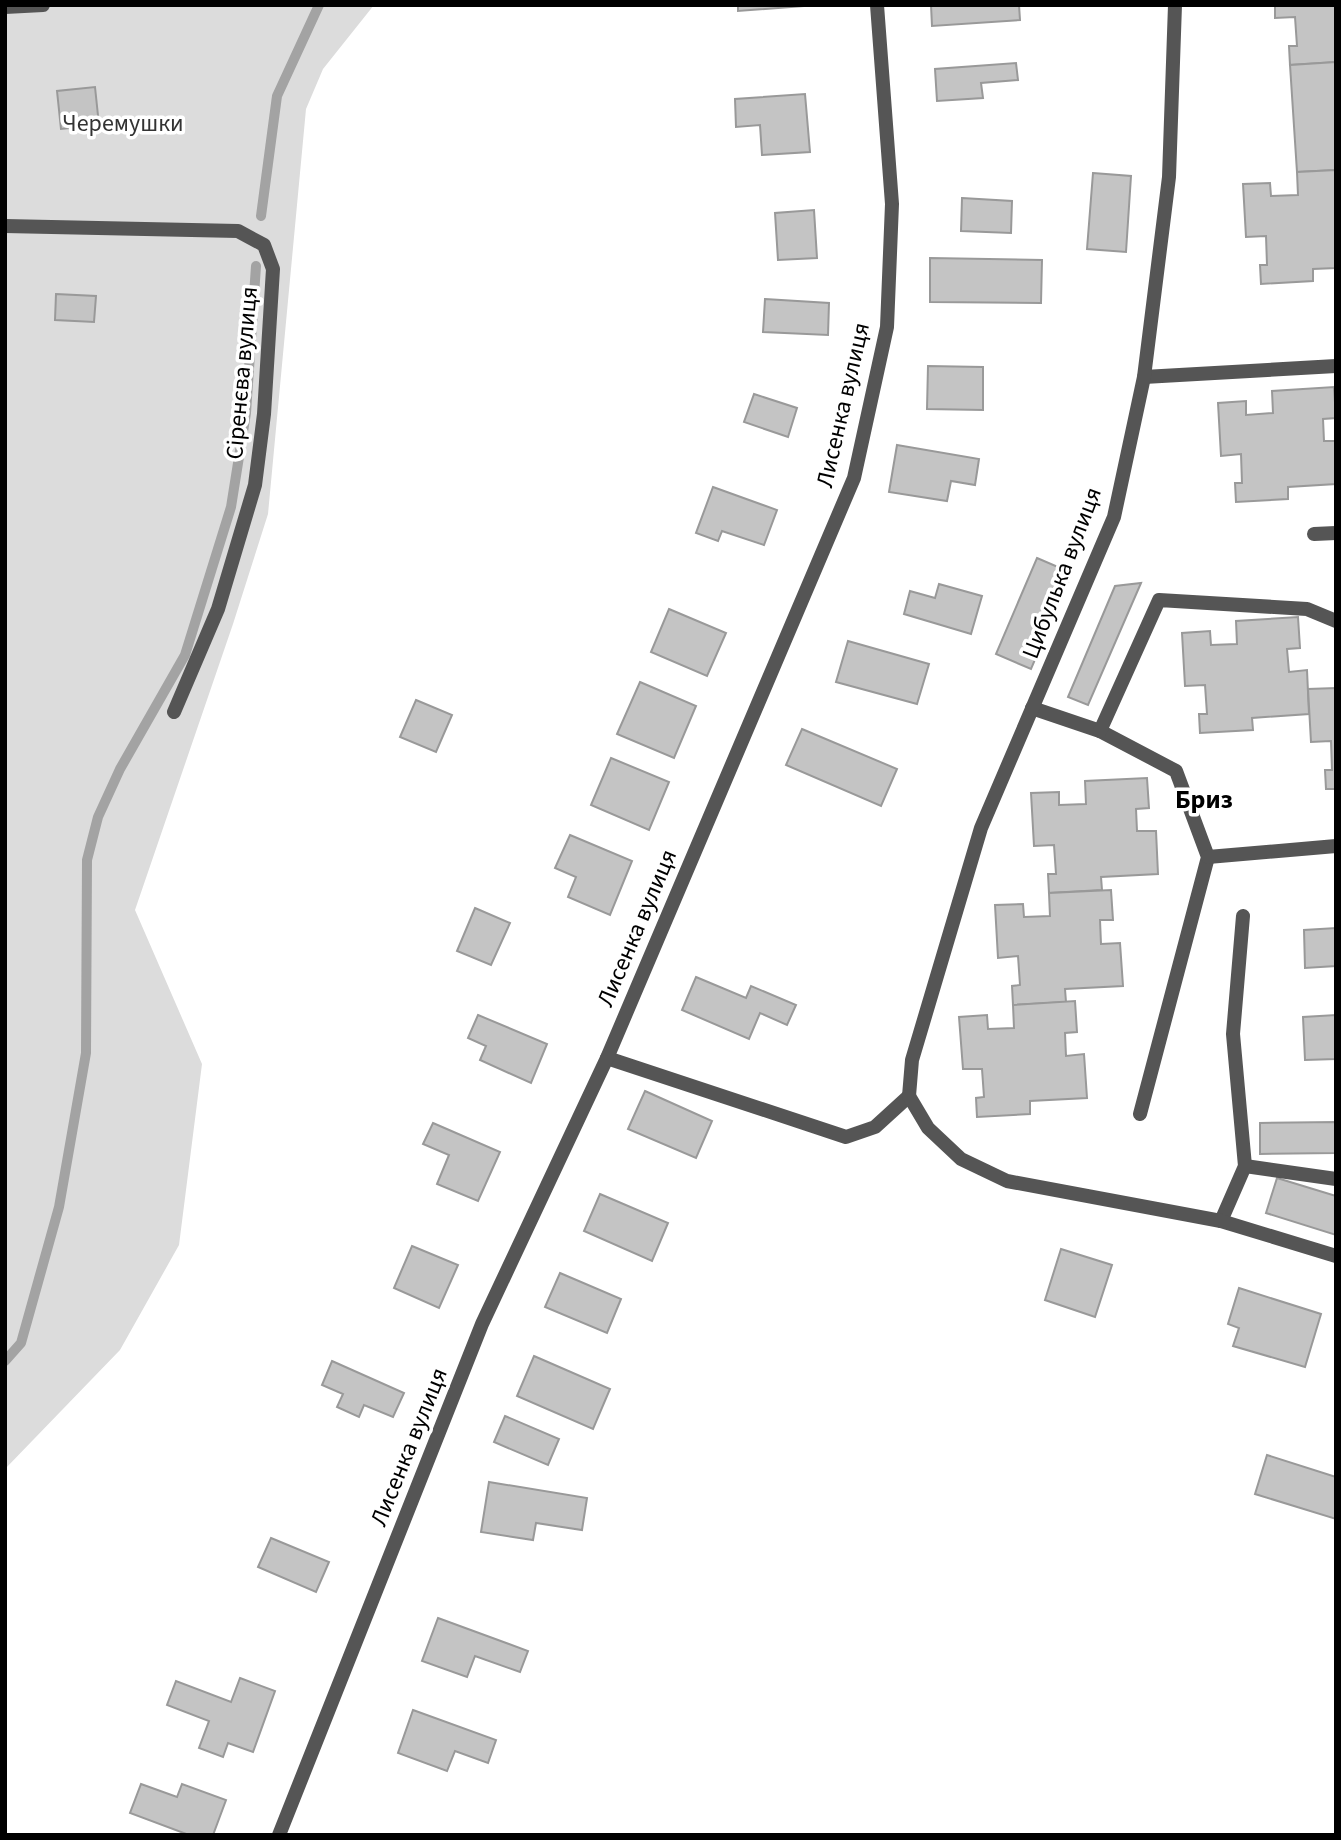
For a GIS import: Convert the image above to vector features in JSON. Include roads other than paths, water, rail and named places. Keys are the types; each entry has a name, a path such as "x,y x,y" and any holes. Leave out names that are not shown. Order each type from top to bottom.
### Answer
{"street":[{"path":"5,7 43,5"},
{"name":"Лисенка вулиця","path":"278,1835 482,1324 607,1058 854,478 887,327 892,204 877,5"},
{"name":"Цибулька вулиця","path":"909,1096 912,1060 981,828 1114,517 1144,377 1169,177 1175,5"},
{"name":"Сіренєва вулиця","path":"5,226 238,231 264,245 273,269 264,414 255,485 218,610 174,712"},
{"path":"1144,377 1336,366"},
{"path":"1314,534 1336,533"},
{"path":"1100,731 1158,600 1307,609 1336,621"},
{"path":"1032,708 1100,731 1176,771 1208,857 1140,1114"},
{"path":"1208,857 1336,846"},
{"path":"1221,1220 1245,1166 1233,1034 1243,916"},
{"path":"607,1058 846,1137 875,1127 909,1096 928,1128 961,1159 1007,1181 1221,1220 1336,1256"},
{"path":"1245,1166 1336,1179"}],"waterway":[{"path":"261,216 277,96 319,5"},
{"path":"5,1361 21,1343 59,1207 86,1053 87,860 98,817 120,769 185,655 231,507 246,413 256,266"}],"district":[{"name":"Бриз","path":"1204,799"}],"park label":[{"name":"Черемушки","path":"123,123"}]}
